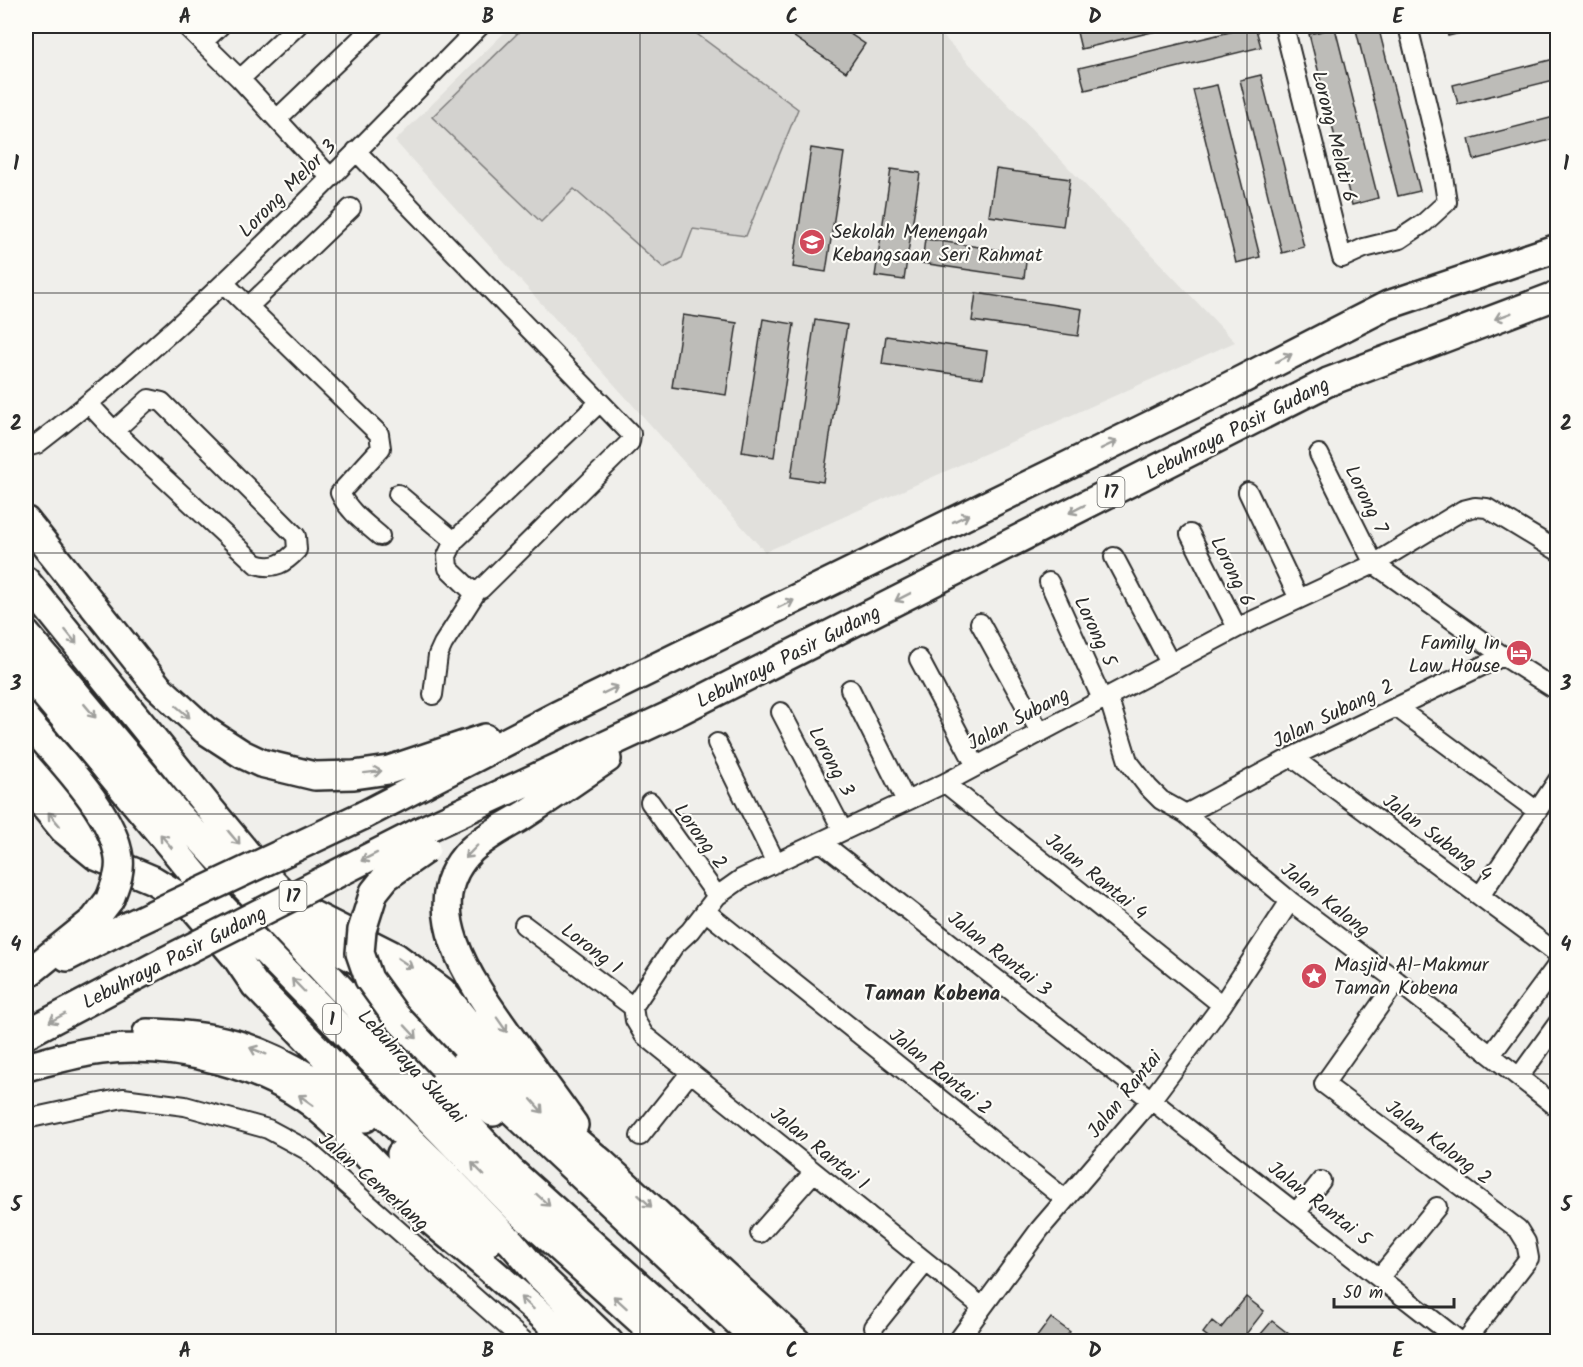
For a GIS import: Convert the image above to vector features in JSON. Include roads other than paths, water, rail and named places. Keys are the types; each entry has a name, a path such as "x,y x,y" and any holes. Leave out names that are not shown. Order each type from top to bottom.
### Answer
{"highway":[{"name":"Lebuhraya Pasir Gudang","path":"26,976 364,815 558,715 1206,398 1388,305 1557,248"},
{"name":"Lebuhraya Pasir Gudang","path":"26,1035 165,961 424,840 1328,382 1557,295"},
{"path":"26,521 158,687"},
{"path":"26,530 158,687 205,730 242,754 278,768 315,776 354,775 389,770 558,715"},
{"path":"30,586 210,809 263,873 295,906 396,957 442,991 491,1053 544,1114 601,1162 797,1341"},
{"name":"Lebuhraya Skudai","path":"26,634 177,814 510,1170 701,1341"},
{"name":"Lebuhraya Skudai","path":"26,672 219,904 519,1211 664,1341"},
{"path":"601,1162 470,979 454,945 447,911 452,877 470,851 495,831 523,816 675,713"},
{"path":"26,720 99,807 114,840 119,858 119,876 110,899 94,920 26,976"},
{"path":"26,748 81,823 109,844 158,864 219,904"},
{"path":"26,784 63,829 96,856 153,880 189,902 236,957 255,986 332,1064 427,1169"},
{"path":"424,840 374,892 362,930 360,953 369,979 395,1015 443,1066 601,1216 752,1340"},
{"path":"257,899 302,932 393,980 424,1003 503,1102 752,1340"},
{"path":"26,1057 65,1043 125,1033 201,1036 243,1045 281,1060 356,1109 427,1169 512,1243 539,1275 609,1341"},
{"path":"26,1067 69,1055 126,1048 197,1055 237,1065 292,1090 326,1114 427,1217 571,1341"}],"street":[{"path":"186,26 240,79 330,177"},
{"path":"203,42 220,26"},
{"path":"240,79 297,26"},
{"path":"277,119 374,26"},
{"path":"356,151 480,26"},
{"name":"Lorong Melati 6","path":"1284,26 1342,258 1364,248 1400,239 1424,223 1447,202 1441,163 1408,26"},
{"name":"Lorong Melor 3","path":"28,444 37,444 89,404 224,283 356,151 631,434 630,442 477,591"},
{"path":"248,307 351,208"},
{"path":"224,283 379,434 381,448 340,493 344,503 380,536"},
{"path":"89,404 114,431 256,564 274,567 286,562 297,550 296,536 162,402 149,399 114,431"},
{"path":"434,695 438,655 477,591 472,591 448,568 447,556 454,541 600,402"},
{"name":"Lorong 7","path":"1320,454 1374,564"},
{"path":"1248,492 1299,599"},
{"path":"398,494 454,541"},
{"name":"Jalan Subang","path":"634,1013 674,946 717,896 741,879 945,783 1237,628 1374,564 1463,510 1475,507 1487,508 1557,551"},
{"name":"Lorong 6","path":"1190,534 1237,628"},
{"path":"1114,557 1170,663"},
{"path":"1374,564 1557,692"},
{"name":"Lorong 5","path":"1049,582 1105,698"},
{"path":"980,623 1040,732"},
{"name":"Jalan Subang 2","path":"1186,814 1292,757 1503,656"},
{"path":"919,659 976,766"},
{"path":"850,689 906,801"},
{"name":"Jalan Kalong","path":"1105,698 1122,748 1133,768 1161,800 1186,814 1290,901 1397,981 1557,1108"},
{"path":"1396,707 1537,811"},
{"name":"Lorong 3","path":"781,712 843,831"},
{"path":"717,743 776,863"},
{"name":"Jalan Subang 4","path":"1292,757 1557,954"},
{"path":"1480,897 1557,780"},
{"name":"Jalan Rantai 4","path":"945,783 1222,1005"},
{"name":"Lorong 2","path":"650,802 717,896"},
{"name":"Jalan Rantai 3","path":"821,842 1151,1100"},
{"name":"Jalan Rantai","path":"981,1306 1065,1199 1151,1100 1222,1005 1290,901"},
{"name":"Jalan Rantai 2","path":"705,911 1065,1199"},
{"name":"Lorong 1","path":"524,925 634,1013"},
{"path":"1491,1055 1557,964"},
{"name":"Jalan Kalong 2","path":"1397,981 1324,1084 1518,1229 1526,1242 1529,1258 1463,1341"},
{"name":"Jalan Rantai 1","path":"634,1013 644,1035 981,1306"},
{"path":"1519,1077 1557,1023"},
{"path":"640,1136 690,1073"},
{"name":"Jalan Cemerlang","path":"26,1119 123,1098 185,1106 268,1129 308,1150 525,1341"},
{"name":"Jalan Rantai 5","path":"1151,1100 1463,1341"},
{"path":"760,1233 814,1172"},
{"path":"1296,1212 1321,1180"},
{"path":"1379,1278 1437,1207"},
{"path":"874,1327 926,1262"},
{"path":"957,1341 981,1306"}],"place":[{"name":"Sekolah Menengah Kebangsaan Seri Rahmat","path":"812,242"},
{"name":"Family In Law House","path":"1519,653"},
{"name":"Masjid Al-Makmur Taman Kobena","path":"1314,976"}],"district":[{"name":"Taman Kobena","path":"932,993"}]}
